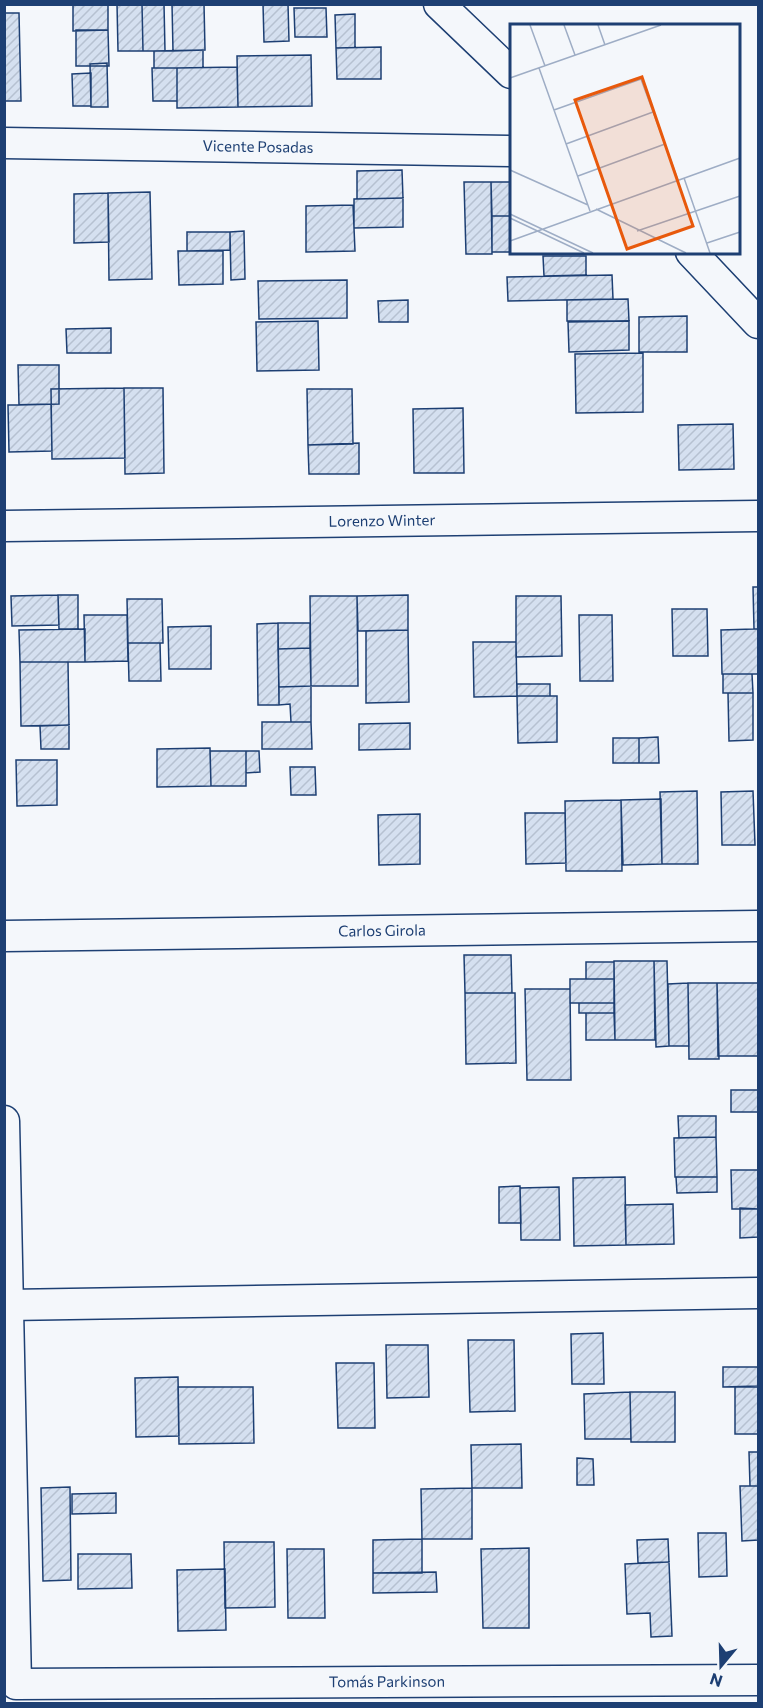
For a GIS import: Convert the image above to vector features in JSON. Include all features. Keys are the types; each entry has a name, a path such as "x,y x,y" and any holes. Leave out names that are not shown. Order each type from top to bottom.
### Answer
{"street":[{"path":"439,4 510,72"},
{"name":"Vicente Posadas","path":"4,143 510,151"},
{"path":"693,254 759,323"},
{"name":"Lorenzo Winter","path":"4,526 759,516"},
{"name":"Carlos Girola","path":"4,936 759,926"},
{"path":"4,1121 8,1305 759,1293"},
{"name":"Tomás Parkinson","path":"8,1305 16,1684 759,1680"}],"building":[{"path":"73,4 108,4 108,30 73,31"},
{"path":"117,4 142,4 143,51 118,51"},
{"path":"142,4 164,4 165,51 143,51"},
{"path":"172,4 204,4 205,50 173,51"},
{"path":"263,4 288,4 289,41 264,42"},
{"path":"294,8 326,8 327,37 295,37"},
{"path":"4,13 19,13 21,101 4,101"},
{"path":"355,14 355,48 336,48 335,15"},
{"path":"76,30 108,30 109,66 76,66"},
{"path":"381,47 381,79 337,79 336,48"},
{"path":"203,50 203,68 154,68 154,51"},
{"path":"311,55 312,106 238,107 237,56"},
{"path":"107,63 108,107 91,107 90,64"},
{"path":"237,67 238,107 177,108 177,68"},
{"path":"152,68 177,68 177,101 153,101"},
{"path":"91,73 91,106 73,106 72,74"},
{"path":"402,170 403,198 357,199 357,171"},
{"path":"464,182 491,182 492,254 466,254"},
{"path":"491,182 510,182 510,216 492,216"},
{"path":"150,192 152,279 109,280 108,193"},
{"path":"108,193 109,242 74,243 74,194"},
{"path":"403,198 403,227 354,228 354,199"},
{"path":"353,205 355,251 306,252 306,206"},
{"path":"492,216 510,216 510,252 492,252"},
{"path":"244,231 245,279 231,280 230,232"},
{"path":"187,232 230,232 230,250 187,251"},
{"path":"178,251 223,251 223,284 179,285"},
{"path":"543,256 586,256 586,275 544,276"},
{"path":"612,275 613,299 508,301 507,277"},
{"path":"347,280 347,318 259,319 258,281"},
{"path":"628,299 629,321 567,321 567,300"},
{"path":"408,300 408,322 379,322 378,301"},
{"path":"687,316 687,352 639,352 639,317"},
{"path":"318,321 319,370 257,371 256,322"},
{"path":"629,321 629,350 569,352 568,322"},
{"path":"111,328 111,353 67,353 66,329"},
{"path":"643,353 643,412 576,413 575,354"},
{"path":"18,365 59,365 59,404 19,405"},
{"path":"124,388 125,458 52,459 51,389"},
{"path":"124,388 163,388 164,473 125,474"},
{"path":"307,389 352,389 353,444 308,445"},
{"path":"51,404 52,451 9,452 8,405"},
{"path":"463,408 464,473 414,473 413,409"},
{"path":"733,424 734,469 679,470 678,425"},
{"path":"359,443 359,474 309,474 308,445"},
{"path":"753,587 758,587 758,629 754,629"},
{"path":"58,595 78,595 78,629 59,629"},
{"path":"58,595 59,625 12,626 11,596"},
{"path":"408,595 408,630 358,631 357,596"},
{"path":"310,596 357,596 358,686 311,686"},
{"path":"516,596 561,596 562,656 516,657"},
{"path":"127,599 162,599 163,643 128,643"},
{"path":"672,609 707,609 708,656 673,656"},
{"path":"84,615 127,615 128,661 85,662"},
{"path":"579,615 612,615 613,681 580,681"},
{"path":"278,623 279,705 258,705 257,624"},
{"path":"278,623 310,623 310,648 278,649"},
{"path":"211,626 211,669 169,669 168,627"},
{"path":"85,629 85,662 20,662 19,630"},
{"path":"758,629 758,674 722,674 721,630"},
{"path":"408,630 409,702 366,703 366,631"},
{"path":"473,642 516,642 517,696 474,697"},
{"path":"128,643 160,643 161,681 129,681"},
{"path":"310,648 311,686 279,687 278,649"},
{"path":"20,662 68,662 69,725 21,726"},
{"path":"723,674 752,674 753,693 723,693"},
{"path":"517,684 550,684 550,696 517,696"},
{"path":"311,686 311,722 291,722 290,704 279,705 279,687"},
{"path":"728,693 753,693 753,740 729,741"},
{"path":"517,696 557,696 557,742 518,743"},
{"path":"262,722 311,722 312,749 262,749"},
{"path":"410,723 410,749 359,750 359,724"},
{"path":"69,725 69,749 41,749 40,726"},
{"path":"658,737 659,763 639,763 639,738"},
{"path":"613,738 639,738 639,763 613,763"},
{"path":"210,748 211,786 157,787 157,749"},
{"path":"210,751 246,751 246,786 211,786"},
{"path":"246,751 259,751 260,772 246,773"},
{"path":"16,760 57,760 57,805 17,806"},
{"path":"290,767 315,767 316,795 291,795"},
{"path":"697,791 698,864 662,864 660,792"},
{"path":"753,791 755,845 722,845 721,792"},
{"path":"661,799 662,864 623,865 621,800"},
{"path":"621,800 622,871 566,871 565,801"},
{"path":"525,813 565,813 566,863 526,864"},
{"path":"420,814 420,864 379,865 378,815"},
{"path":"464,955 511,955 512,993 465,993"},
{"path":"614,961 654,961 655,1040 615,1040"},
{"path":"654,961 667,961 669,1046 656,1047"},
{"path":"586,962 614,962 614,979 586,979"},
{"path":"570,979 614,979 614,1003 570,1003"},
{"path":"688,983 689,1046 669,1046 668,984"},
{"path":"688,983 717,983 719,1059 689,1059"},
{"path":"717,983 758,983 758,1056 718,1056"},
{"path":"525,989 570,989 571,1080 527,1080"},
{"path":"465,993 515,993 516,1063 466,1064"},
{"path":"579,1003 614,1003 614,1013 579,1013"},
{"path":"586,1013 614,1013 615,1040 586,1040"},
{"path":"731,1090 758,1090 758,1112 731,1112"},
{"path":"678,1116 716,1116 716,1137 679,1138"},
{"path":"716,1137 717,1177 675,1177 674,1138"},
{"path":"731,1170 758,1170 758,1209 732,1209"},
{"path":"625,1177 626,1245 574,1246 573,1178"},
{"path":"676,1177 717,1177 717,1192 677,1193"},
{"path":"520,1186 521,1223 499,1223 499,1187"},
{"path":"559,1187 560,1240 521,1240 520,1188"},
{"path":"673,1204 674,1244 626,1245 625,1205"},
{"path":"740,1208 758,1209 758,1237 740,1238"},
{"path":"603,1333 604,1384 572,1384 571,1334"},
{"path":"468,1340 514,1340 515,1411 470,1412"},
{"path":"386,1345 428,1345 429,1397 387,1398"},
{"path":"336,1363 374,1363 375,1428 338,1428"},
{"path":"723,1367 758,1367 758,1386 723,1387"},
{"path":"178,1377 179,1436 136,1437 135,1378"},
{"path":"178,1387 253,1387 254,1443 179,1444"},
{"path":"735,1387 758,1387 758,1434 735,1434"},
{"path":"630,1392 631,1439 585,1439 584,1394"},
{"path":"630,1392 675,1392 675,1442 631,1442"},
{"path":"521,1444 522,1488 472,1488 471,1445"},
{"path":"749,1452 758,1452 758,1486 750,1486"},
{"path":"577,1458 593,1459 594,1485 577,1485"},
{"path":"740,1486 758,1486 758,1540 742,1541"},
{"path":"70,1487 71,1580 43,1581 41,1488"},
{"path":"472,1488 472,1539 422,1539 421,1489"},
{"path":"116,1493 116,1513 72,1514 72,1494"},
{"path":"698,1533 726,1533 727,1576 699,1577"},
{"path":"422,1539 422,1573 373,1573 373,1540"},
{"path":"668,1539 669,1562 638,1563 637,1540"},
{"path":"224,1542 274,1542 275,1607 225,1608"},
{"path":"529,1548 529,1628 483,1628 481,1549"},
{"path":"287,1549 324,1549 325,1618 288,1618"},
{"path":"78,1554 131,1554 132,1588 78,1589"},
{"path":"669,1562 672,1636 651,1637 650,1613 627,1614 625,1564"},
{"path":"225,1569 226,1630 178,1631 177,1570"},
{"path":"436,1572 437,1592 373,1593 373,1573"}]}
